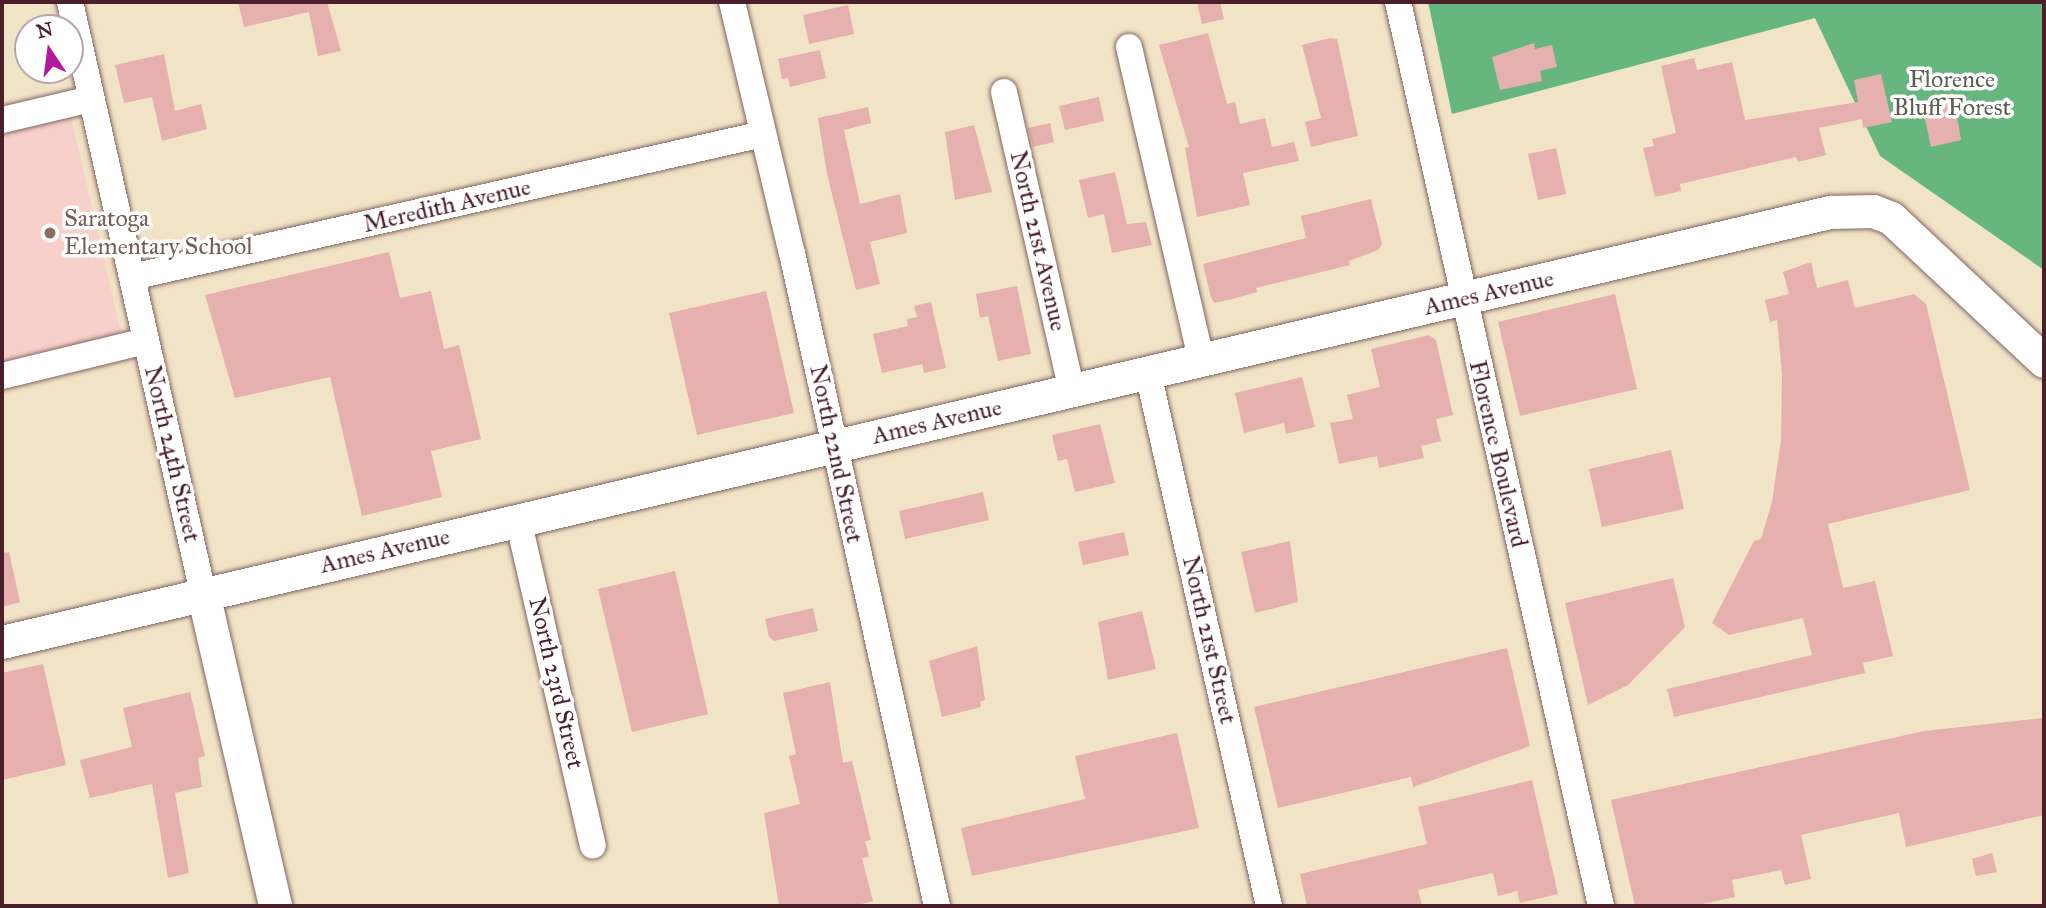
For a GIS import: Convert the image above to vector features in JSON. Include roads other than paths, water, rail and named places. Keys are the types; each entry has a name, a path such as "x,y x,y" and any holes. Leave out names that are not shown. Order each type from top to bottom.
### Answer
{"main road":[{"name":"Ames Avenue","path":"2,642 1804,217 1873,211 1891,218 2044,361"},
{"name":"North 24th Street","path":"204,593 275,906"}],"street":[{"name":"North 24th Street","path":"70,2 204,593"},
{"name":"North 22nd Street","path":"732,2 937,906"},
{"name":"Florence Boulevard","path":"1398,2 1462,299 1601,906"},
{"path":"1129,47 1201,360"},
{"name":"North 21st Avenue","path":"1004,92 1072,391"},
{"path":"2,120 91,99"},
{"name":"Meredith Avenue","path":"132,277 763,134"},
{"path":"2,376 146,341"},
{"name":"North 21st Street","path":"1148,373 1269,906"},
{"name":"North 23rd Street","path":"518,519 593,846"}],"place":[{"name":"Saratoga Elementary School","path":"50,233"}],"park label":[{"name":"Florence Bluff Forest","path":"1952,94"}]}
